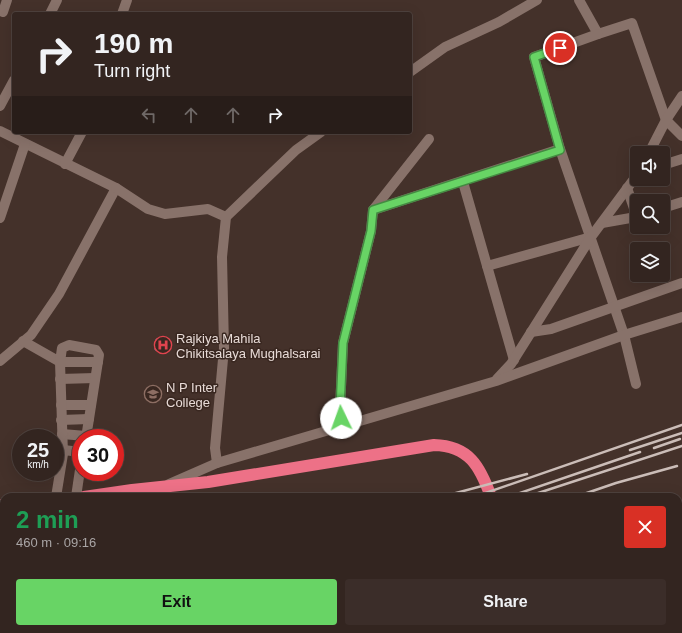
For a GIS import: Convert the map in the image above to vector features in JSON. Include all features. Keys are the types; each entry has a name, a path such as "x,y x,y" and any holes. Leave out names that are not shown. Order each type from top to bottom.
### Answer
{"highway":[{"path":"111,493 208,482 434,445 449,446 461,450 477,466 484,478 490,493"},
{"path":"142,493 154,488"}],"street":[{"path":"3,12 7,0"},
{"path":"51,12 57,0"},
{"path":"123,12 127,0"},
{"path":"412,71 445,47 499,22 536,0"},
{"path":"580,0 598,34"},
{"path":"636,384 624,335 560,150 534,57 632,23 666,120 682,136"},
{"path":"0,106 12,84"},
{"path":"653,146 666,120 682,96"},
{"path":"0,132 116,188 148,209 166,214 208,210 226,217"},
{"path":"66,164 81,134"},
{"path":"217,463 215,448 224,348 222,257 226,217 296,150 318,134"},
{"path":"343,427 340,409 343,343 371,231 373,210 429,139"},
{"path":"0,218 25,144"},
{"path":"373,210 560,150"},
{"path":"670,163 682,159"},
{"path":"463,182 514,360"},
{"path":"496,381 514,360 591,237 630,184"},
{"path":"0,361 31,335 59,294 116,188"},
{"path":"627,188 630,197"},
{"path":"670,206 682,202"},
{"path":"602,223 630,218"},
{"path":"487,266 591,237"},
{"path":"531,332 551,329 682,282"},
{"path":"154,488 217,463 496,381 624,335 682,317"},
{"path":"24,341 60,362 98,362"},
{"path":"62,429 60,362 62,348 69,345 96,350 99,354 87,429"},
{"path":"60,379 95,378"},
{"path":"61,405 91,405"},
{"path":"61,420 89,419"},
{"path":"57,493 58,481"},
{"path":"77,493 78,481"}],"building":[{"path":"156,339 170,341 168,352 155,350"}],"railway":[{"path":"486,493 682,425"},
{"path":"630,450 682,433"},
{"path":"654,448 680,439"},
{"path":"538,493 682,446"},
{"path":"520,493 640,452"},
{"path":"587,493 677,466"},
{"path":"456,493 527,474"}],"place":[{"name":"Rajkiya Mahila Chikitsalaya Mughalsarai","path":"163,345"},
{"name":"N P Inter College","path":"153,394"}],"route":[{"path":"341,418 340,409 343,343 351,305 371,231 373,210 560,150 534,57 560,48"}]}
